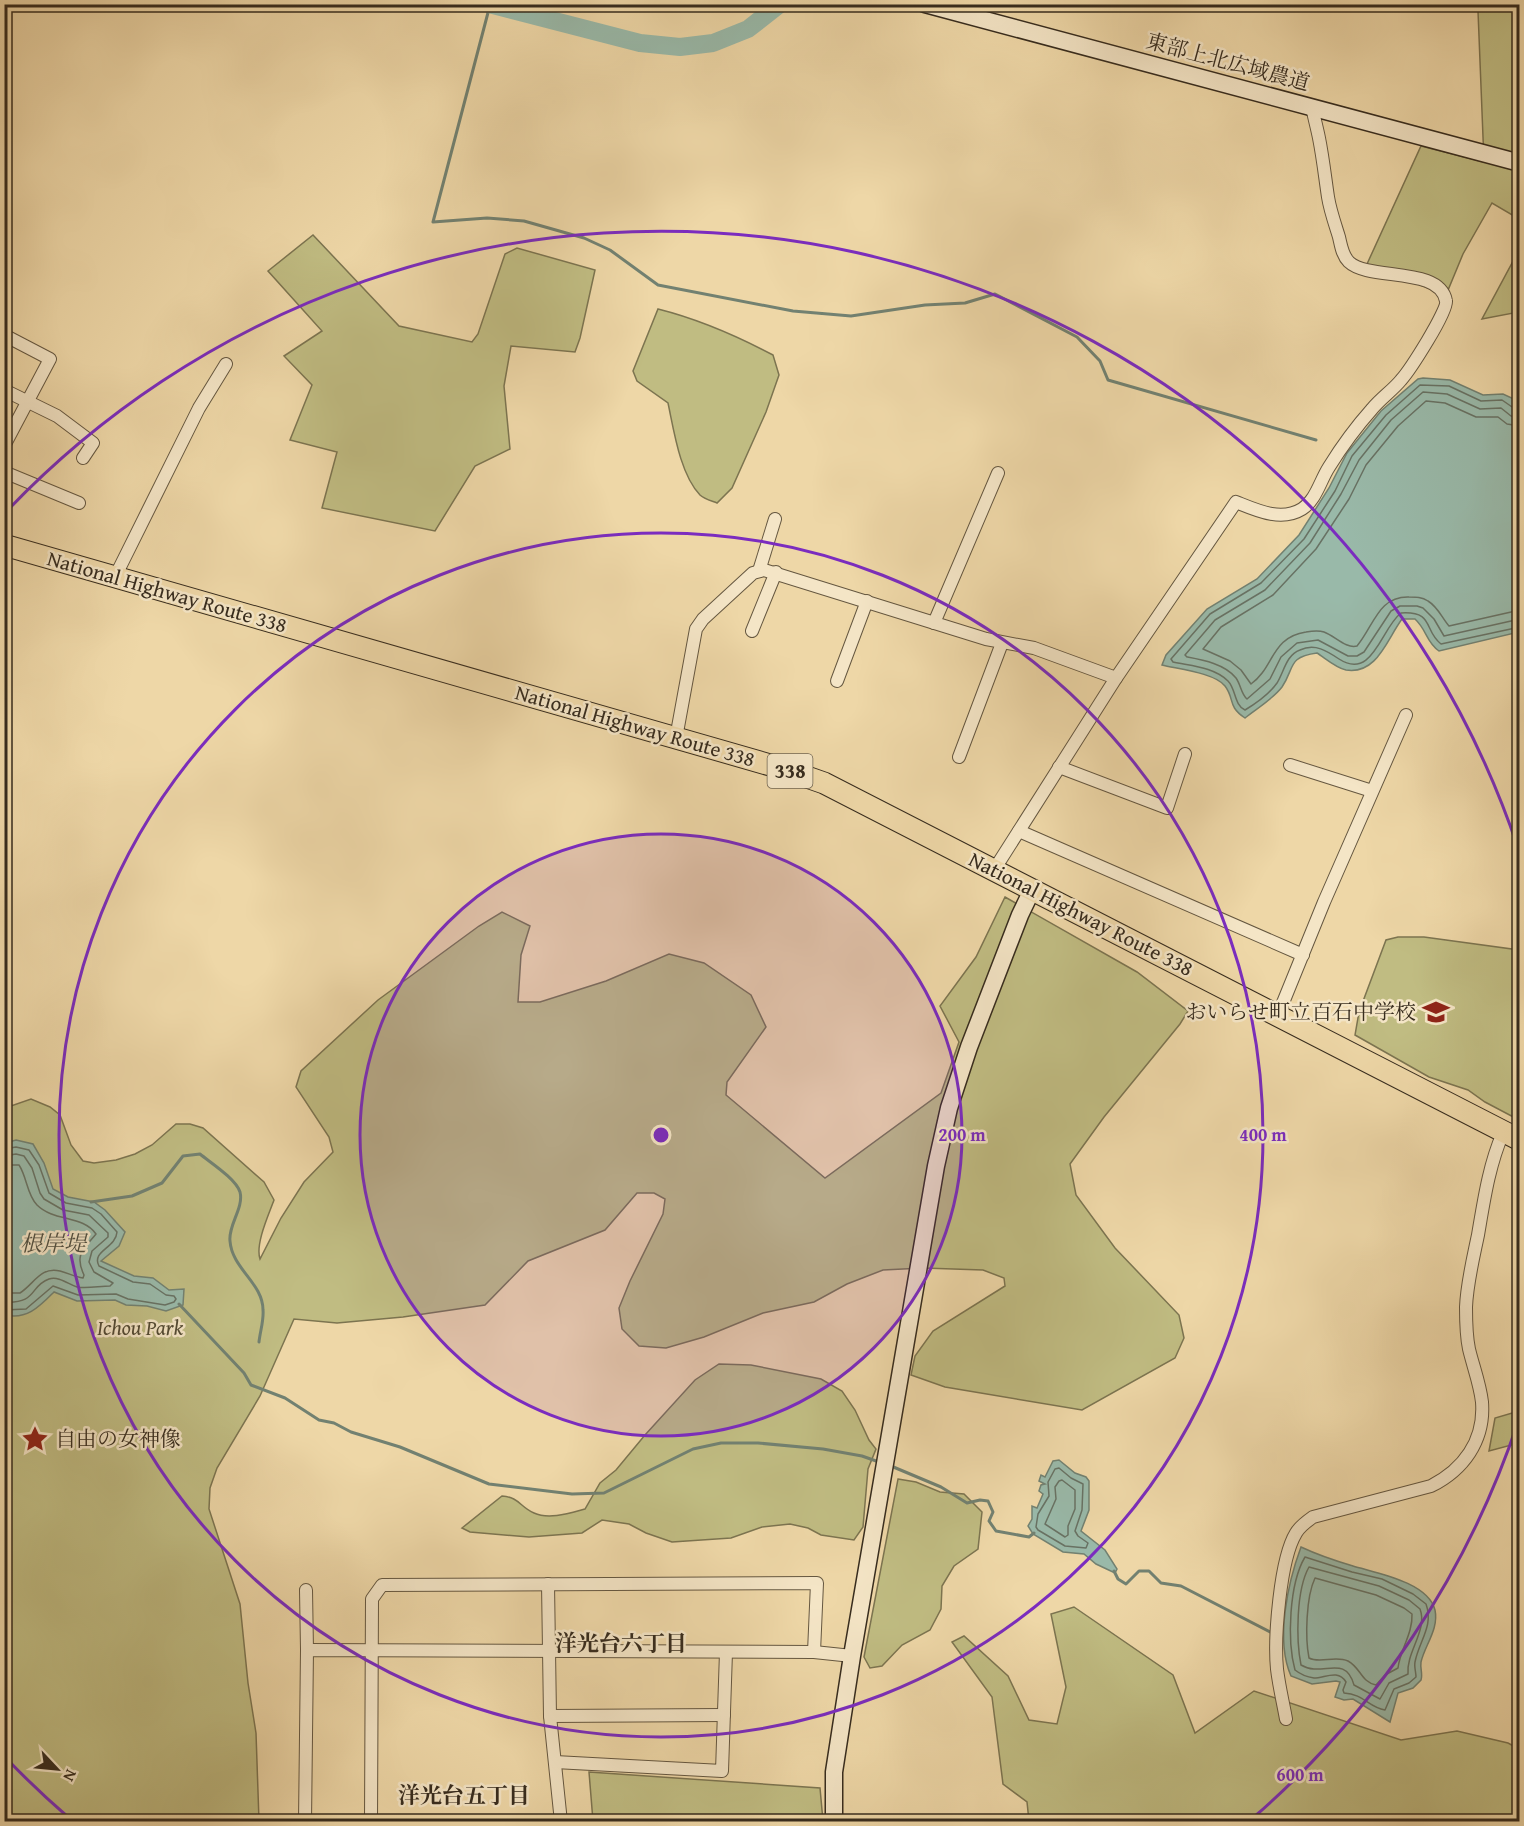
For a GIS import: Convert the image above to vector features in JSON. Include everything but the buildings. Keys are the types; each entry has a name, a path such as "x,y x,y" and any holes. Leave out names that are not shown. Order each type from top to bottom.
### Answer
{"highway":[{"name":"National Highway Route 338","path":"4,545 784,769 824,783 1511,1137"}],"street":[{"name":"東部上北広域農道","path":"925,4 1520,163"},
{"path":"994,870 1116,678 1236,502 1264,513 1282,514 1301,509 1312,498 1349,437 1414,364 1425,341 1445,311 1446,301 1441,291 1427,282 1363,269 1349,262 1344,254 1328,199 1312,107"},
{"path":"4,335 50,358 4,446"},
{"path":"115,577 199,408 226,364"},
{"path":"4,390 57,416 93,443 83,458"},
{"path":"4,472 79,503"},
{"path":"934,623 998,473"},
{"path":"759,571 775,519"},
{"path":"676,738 696,629 703,619 753,573 764,570 1002,643 1034,648 1116,678"},
{"path":"752,631 776,572"},
{"path":"837,681 867,601"},
{"path":"959,757 1002,643"},
{"path":"1278,1015 1406,715"},
{"path":"1059,767 1167,808 1185,754"},
{"path":"1290,765 1372,791"},
{"path":"1019,831 1303,955"},
{"path":"834,1821 834,1772 852,1656 936,1166 948,1108 969,1047 1020,915 1032,890"},
{"path":"1286,1719 1277,1670 1277,1627 1289,1546 1296,1532 1313,1517 1431,1486 1457,1470 1474,1447 1482,1416 1482,1400 1468,1346 1467,1291 1491,1164 1511,1137"},
{"path":"548,1584 550,1716 561,1821"},
{"path":"371,1821 372,1599 382,1585 817,1584 814,1652"},
{"path":"305,1821 306,1590"},
{"path":"307,1650 814,1652 852,1656"},
{"path":"555,1762 722,1771 726,1652"},
{"path":"550,1716 724,1716"}],"green space":[{"path":"1511,10 1519,14 1519,219 1492,203 1463,254 1446,295 1367,264 1421,146 1484,162 1478,11"},
{"path":"313,235 399,326 472,342 478,334 505,254 517,248 595,270 575,352 511,346 504,386 510,449 475,466 435,531 322,508 337,452 290,440 312,385 284,356 322,331 268,271"},
{"path":"1519,250 1519,312 1482,319"},
{"path":"658,309 717,329 773,355 779,375 766,412 732,488 717,503 700,495 687,476 668,403 637,381 633,371"},
{"name":"Ichou Park","path":"1005,897 1137,972 1188,1011 1070,1164 1076,1195 1115,1248 1179,1315 1184,1338 1175,1358 1082,1410 945,1387 911,1375 915,1356 933,1331 1005,1286 1004,1278 983,1270 923,1268 883,1270 847,1284 814,1302 763,1313 704,1337 666,1348 639,1346 622,1329 619,1308 663,1214 665,1199 654,1193 637,1193 605,1230 528,1261 485,1305 403,1317 337,1323 294,1319 260,1396 217,1468 210,1488 209,1509 240,1604 256,1733 259,1821 5,1822 5,1108 31,1099 50,1107 60,1115 71,1145 83,1161 94,1163 135,1154 152,1145 176,1124 190,1124 203,1128 264,1182 274,1200 259,1245 260,1259 281,1218 304,1182 333,1152 329,1137 296,1087 301,1071 378,1000 479,926 502,912 530,926 521,955 518,1002 540,1002 606,981 669,954 704,963 751,995 766,1027 727,1082 726,1095 825,1178 941,1093 959,1042 940,1006 976,957"},
{"name":"おいらせ町立百石中学校","path":"1398,937 1424,937 1519,950 1519,1120 1468,1090 1429,1077 1355,1035 1359,1012 1386,940"},
{"path":"719,1364 751,1365 821,1379 842,1391 876,1449 868,1469 863,1527 854,1540 821,1535 808,1528 790,1524 762,1527 731,1538 672,1542 629,1524 602,1520 582,1533 529,1537 470,1532 462,1528 502,1496 516,1500 529,1511 546,1516 585,1509 600,1483 616,1470 695,1380"},
{"path":"1519,1411 1519,1443 1489,1451 1495,1418"},
{"path":"898,1479 916,1482 940,1492 964,1494 982,1512 978,1549 954,1566 942,1586 941,1609 930,1630 902,1645 882,1666 870,1668 864,1657"},
{"path":"1074,1607 1173,1675 1195,1733 1254,1691 1401,1740 1457,1731 1508,1743 1519,1749 1519,1821 1029,1821 1027,1802 1003,1784 992,1697 952,1642 964,1636 1008,1676 1029,1720 1057,1724 1066,1687 1051,1614"},
{"path":"589,1772 820,1788 823,1821 593,1821"}],"water":[{"path":"1418,379 1450,380 1483,395 1503,394 1514,399 1519,407 1519,632 1439,651 1431,644 1415,619 1402,619 1380,654 1366,667 1357,670 1342,669 1317,653 1301,657 1293,664 1282,687 1245,718 1233,706 1228,691 1220,682 1205,675 1162,665 1166,655 1207,609 1257,579 1299,535 1329,488 1347,453 1381,411"},
{"name":"根岸堤","path":"16,1140 33,1144 44,1163 53,1189 68,1197 94,1202 105,1210 125,1232 119,1246 101,1261 134,1276 153,1278 169,1290 184,1289 183,1305 166,1311 147,1306 126,1305 115,1300 77,1301 54,1292 38,1307 26,1314 5,1315 5,1143"},
{"path":"1059,1460 1089,1481 1089,1510 1081,1531 1105,1550 1117,1569 1115,1573 1096,1564 1084,1554 1063,1552 1033,1534 1028,1526 1032,1519 1032,1506 1037,1508 1043,1494 1039,1491 1041,1485 1045,1484 1039,1481 1041,1475 1045,1477 1053,1461"},
{"path":"1301,1547 1334,1560 1400,1580 1422,1592 1430,1600 1436,1617 1421,1662 1421,1680 1413,1688 1398,1693 1390,1722 1353,1699 1344,1700 1335,1697 1340,1682 1312,1684 1291,1676 1284,1646 1285,1611"}],"waterway":[{"path":"489,4 640,43 680,47 713,43 748,29 780,4"},
{"path":"490,5 433,222 487,218 524,221 584,238 610,250 658,285 793,311 851,316 925,305 965,303 995,294 1077,337 1100,361 1108,380 1316,440"},
{"path":"91,1202 132,1196 162,1183 183,1156 200,1154 223,1172 234,1182 240,1192 240,1204 231,1229 230,1241 236,1260 262,1300 263,1318 259,1342"},
{"path":"179,1304 244,1373 251,1385 285,1398 319,1420 334,1423 351,1432 400,1447 489,1484 572,1494 604,1493 693,1449 721,1443 758,1443 823,1449 862,1456 879,1462"},
{"path":"891,1466 941,1487 967,1503 988,1501 993,1512 989,1521 996,1531 1029,1537 1034,1533"},
{"path":"1114,1571 1118,1579 1126,1584 1139,1571 1149,1571 1161,1583 1181,1586 1272,1633"}],"place":[{"name":"おいらせ町立百石中学校","path":"1436,1012"},
{"name":"自由の女神像","path":"35,1439"}],"district":[{"name":"洋光台六丁目","path":"621,1643"},
{"name":"洋光台五丁目","path":"464,1795"}]}
